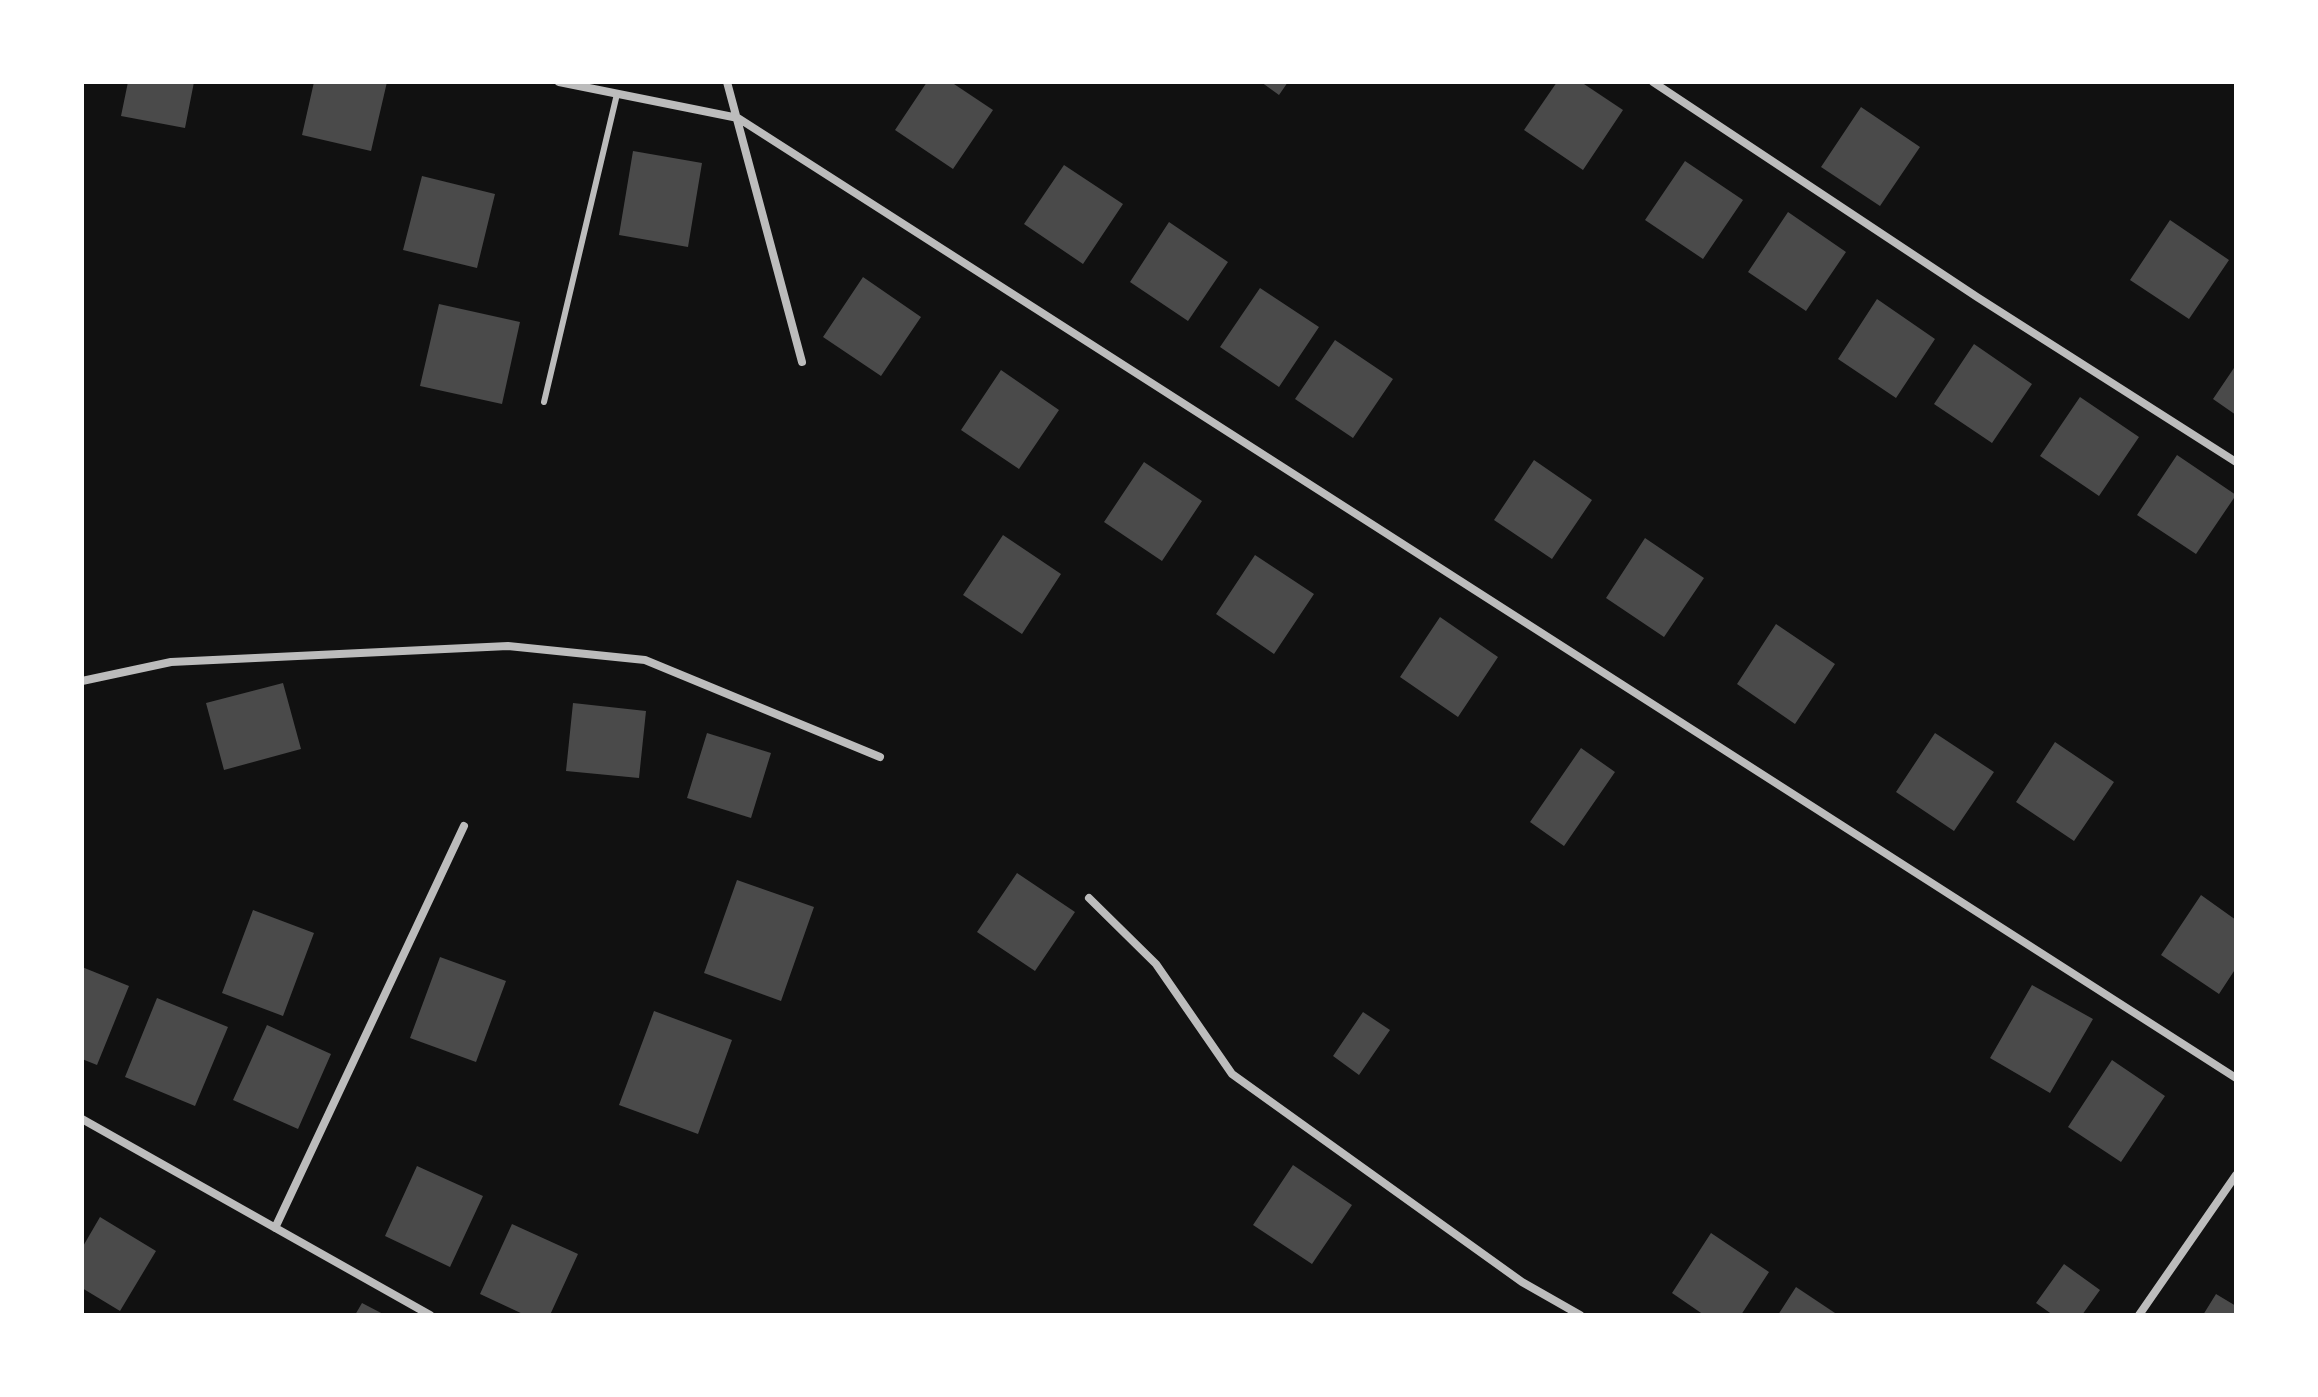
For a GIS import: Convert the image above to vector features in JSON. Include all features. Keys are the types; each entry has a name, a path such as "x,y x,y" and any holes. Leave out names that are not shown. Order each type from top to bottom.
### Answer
{"street":[{"path":"559,82 738,118 2236,1078"},
{"path":"727,82 802,362"},
{"path":"1653,82 1977,297 2236,462"},
{"path":"82,681 171,662 508,646 645,660 880,757"},
{"path":"275,1228 464,826"},
{"path":"1089,898 1156,964 1232,1074 1522,1282 1580,1315"},
{"path":"82,1119 430,1315"},
{"path":"2139,1315 2236,1175"}],"lane":[{"path":"544,402 617,94"}],"building":[{"path":"128,82 194,82 185,128 121,116"},
{"path":"314,82 387,82 371,151 302,135"},
{"path":"927,82 951,82 993,110 953,169 895,130"},
{"path":"1261,82 1288,82 1279,95"},
{"path":"1557,82 1581,82 1623,110 1583,170 1524,130"},
{"path":"1861,107 1920,147 1880,206 1821,167"},
{"path":"633,151 702,163 688,247 619,235"},
{"path":"1685,161 1743,200 1703,259 1645,220"},
{"path":"1064,165 1123,204 1083,264 1024,224"},
{"path":"422,176 495,194 477,268 403,250"},
{"path":"1788,212 1846,252 1806,311 1748,272"},
{"path":"2170,220 2229,260 2189,319 2130,280"},
{"path":"1169,222 1228,262 1188,321 1130,282"},
{"path":"863,277 921,317 881,376 823,337"},
{"path":"1260,288 1319,327 1279,387 1220,347"},
{"path":"1877,299 1935,339 1896,398 1838,359"},
{"path":"439,304 520,322 502,404 420,386"},
{"path":"1335,340 1393,379 1353,438 1295,399"},
{"path":"1974,344 2032,384 1992,443 1934,404"},
{"path":"2236,365 2236,415 2213,399"},
{"path":"1001,370 1059,410 1019,469 961,430"},
{"path":"2080,397 2139,437 2099,496 2040,456"},
{"path":"2177,455 2236,495 2196,554 2137,515"},
{"path":"1534,460 1592,500 1552,559 1494,520"},
{"path":"1144,462 1202,501 1162,561 1104,522"},
{"path":"1003,535 1061,574 1022,634 963,595"},
{"path":"1645,538 1704,578 1664,637 1606,598"},
{"path":"1255,555 1314,594 1274,654 1216,614"},
{"path":"1440,617 1498,657 1458,717 1400,677"},
{"path":"1776,624 1835,664 1795,724 1737,684"},
{"path":"283,683 301,749 224,770 206,703"},
{"path":"573,703 646,711 639,778 566,771"},
{"path":"707,733 771,753 751,818 687,798"},
{"path":"1935,733 1994,772 1954,831 1896,792"},
{"path":"2055,742 2114,782 2074,841 2016,802"},
{"path":"1581,748 1615,772 1564,846 1530,822"},
{"path":"1017,873 1075,912 1035,971 977,932"},
{"path":"737,880 814,907 781,1001 704,973"},
{"path":"2201,895 2236,920 2236,968 2219,994 2161,955"},
{"path":"253,910 314,933 283,1016 222,993"},
{"path":"440,957 506,981 476,1062 410,1038"},
{"path":"82,967 129,986 97,1065 82,1059"},
{"path":"2032,985 2093,1019 2050,1093 1990,1058"},
{"path":"157,998 228,1027 195,1106 125,1077"},
{"path":"654,1011 732,1040 698,1134 619,1105"},
{"path":"1363,1012 1390,1030 1359,1075 1333,1056"},
{"path":"267,1025 331,1054 298,1129 233,1100"},
{"path":"2112,1060 2165,1096 2121,1162 2068,1127"},
{"path":"1293,1165 1352,1205 1312,1264 1253,1225"},
{"path":"417,1166 483,1196 450,1267 385,1236"},
{"path":"100,1217 156,1251 120,1311 82,1288 82,1248"},
{"path":"512,1224 578,1254 550,1315 525,1315 480,1294"},
{"path":"1711,1233 1769,1272 1741,1315 1704,1315 1672,1293"},
{"path":"2064,1264 2100,1290 2082,1315 2053,1315 2036,1303"},
{"path":"1796,1287 1838,1315 1778,1315"},
{"path":"2216,1294 2236,1306 2236,1315 2203,1315"},
{"path":"362,1303 385,1315 355,1315"}]}
